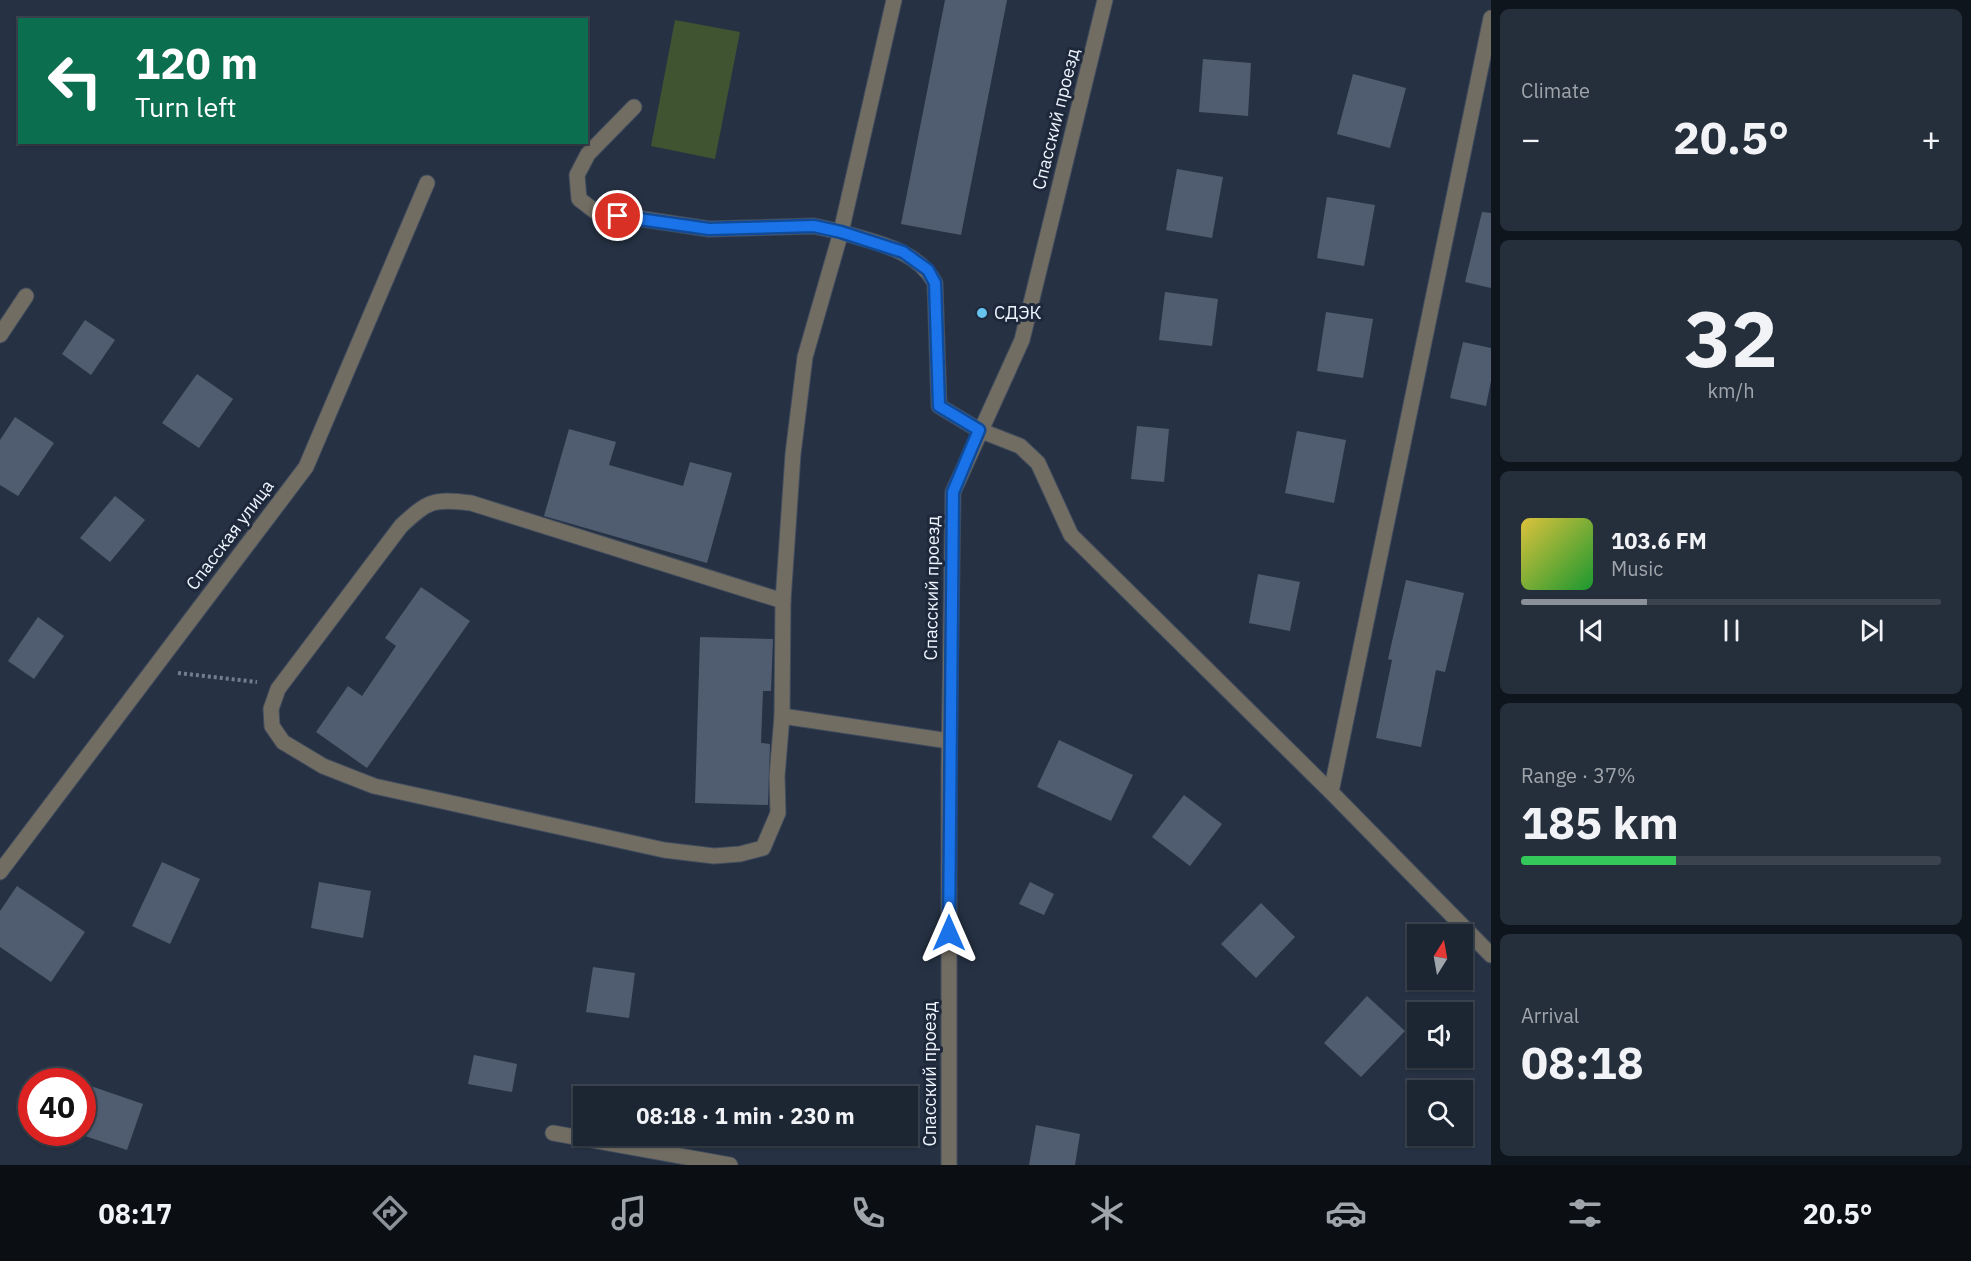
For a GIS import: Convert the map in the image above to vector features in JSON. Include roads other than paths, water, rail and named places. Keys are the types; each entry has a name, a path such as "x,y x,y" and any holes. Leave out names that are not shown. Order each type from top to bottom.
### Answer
{"street":[{"path":"783,601 471,503 447,500 424,504 401,526 278,689 271,709 272,726 283,742 324,766 374,786 664,850 714,856 740,854 763,848 778,813 777,776 782,716 783,601 793,454 805,357 841,232 894,0"},
{"name":"Спасский проезд","path":"950,1165 950,741 953,492 979,430 1022,340 1105,0"},
{"path":"1331,792 1491,18"},
{"path":"634,107 588,154 577,175 579,199 596,212 709,229 814,226 841,232 903,252 928,270 935,283 939,406 979,430 1020,446 1038,463 1071,535 1331,792 1491,955"},
{"name":"Спасская улица","path":"0,872 306,467 427,183"},
{"path":"0,334 26,296"},
{"path":"782,716 950,741"},
{"path":"553,1133 730,1165"}],"place":[{"name":"СДЭК","path":"982,313"}]}
